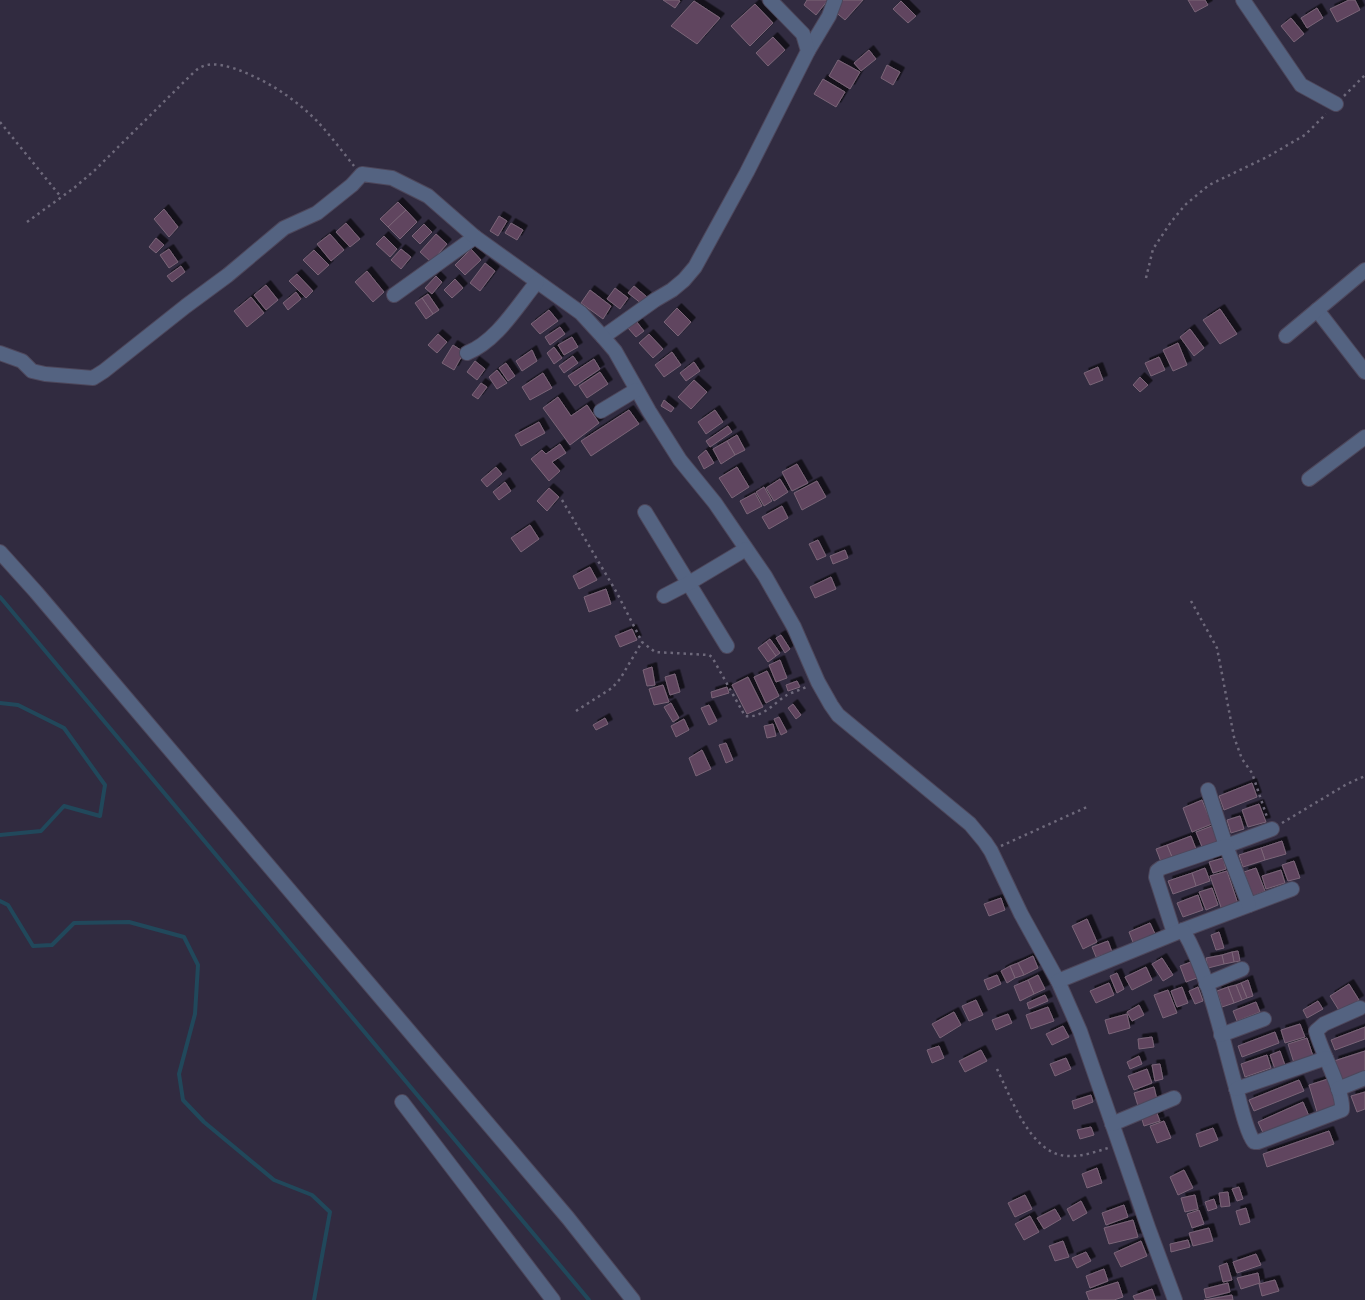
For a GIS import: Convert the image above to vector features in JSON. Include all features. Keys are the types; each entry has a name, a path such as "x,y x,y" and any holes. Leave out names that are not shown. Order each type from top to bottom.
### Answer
{"street":[{"path":"770,0 803,34 808,50"},
{"path":"602,337 672,290 695,267 747,172 808,50 829,16 835,0"},
{"path":"1243,0 1302,86 1336,104"},
{"path":"0,353 22,361 32,371 93,378 228,276 284,228 317,213 352,185 362,174 392,178 428,196 475,237 581,313 615,351 636,390 680,460 714,503 764,576 794,627 818,682 838,715 970,824 991,851 1021,914 1058,981 1080,1031 1175,1300"},
{"path":"394,295 475,237"},
{"path":"1286,336 1365,270"},
{"path":"467,353 475,350 487,341 537,282"},
{"path":"1317,310 1365,372"},
{"path":"601,412 636,390"},
{"path":"1309,479 1365,436"},
{"path":"645,512 727,646"},
{"path":"664,596 746,548"},
{"path":"0,552 550,1197 633,1300"},
{"path":"1208,790 1226,846 1249,905"},
{"path":"1272,829 1157,870 1156,878 1179,932 1192,948 1206,984 1236,1089 1254,1142 1340,1112 1343,1106 1338,1089 1316,1033 1324,1024 1360,1008"},
{"path":"1058,981 1292,889"},
{"path":"1206,984 1242,969"},
{"path":"1221,1035 1264,1018"},
{"path":"1236,1089 1326,1058"},
{"path":"1338,1089 1365,1078"},
{"path":"1112,1124 1174,1098"},
{"path":"402,1102 554,1300"}],"path":[{"path":"27,222 74,188 95,170 199,67 211,63 253,75 291,98 318,122 362,174"},
{"path":"1146,278 1153,249 1185,205 1209,185 1305,135 1365,75"},
{"path":"0,122 61,197"},
{"path":"562,500 617,593 642,642 655,652 709,655 712,657 745,716 749,717 771,709 786,696 818,682"},
{"path":"1192,601 1217,648 1234,737 1242,759 1252,773 1272,829 1347,784 1365,776"},
{"path":"576,711 612,688 620,679 642,642"},
{"path":"991,851 1087,807"},
{"path":"997,1069 1025,1124 1038,1143 1052,1153 1066,1156 1081,1156 1120,1145"}],"building":[{"path":"663,0 678,0 680,1 675,8"},
{"path":"807,0 828,0 816,15 804,5"},
{"path":"842,0 863,0 845,20 833,10"},
{"path":"1188,0 1205,0 1208,5 1195,12"},
{"path":"1349,0 1355,0 1360,10 1337,22 1330,9"},
{"path":"694,1 720,18 697,44 671,26"},
{"path":"901,1 916,16 908,23 893,9"},
{"path":"755,4 773,23 750,46 731,26"},
{"path":"1317,8 1323,18 1307,28 1301,18"},
{"path":"1291,18 1304,34 1294,42 1281,26"},
{"path":"773,37 785,50 768,66 756,53"},
{"path":"869,50 876,59 861,71 854,63"},
{"path":"838,60 860,72 850,89 829,76"},
{"path":"887,65 900,72 893,85 881,78"},
{"path":"823,79 845,92 836,107 814,94"},
{"path":"398,202 406,210 388,227 380,219"},
{"path":"164,209 178,227 169,237 154,219"},
{"path":"406,210 417,222 400,239 388,227"},
{"path":"499,216 507,221 498,236 490,231"},
{"path":"346,223 360,239 350,247 336,232"},
{"path":"511,223 523,230 517,240 505,233"},
{"path":"424,224 432,232 420,244 412,236"},
{"path":"330,234 344,250 331,261 317,244"},
{"path":"436,234 447,244 431,262 420,252"},
{"path":"384,236 397,249 390,257 376,244"},
{"path":"156,238 164,245 156,253 149,247"},
{"path":"169,249 178,262 169,268 160,255"},
{"path":"401,249 411,257 401,269 391,260"},
{"path":"471,249 481,260 465,275 455,265"},
{"path":"314,250 329,265 318,275 303,260"},
{"path":"485,263 495,271 480,291 470,283"},
{"path":"181,266 185,272 172,282 167,276"},
{"path":"367,271 384,292 373,302 355,282"},
{"path":"297,274 313,291 306,298 289,281"},
{"path":"436,276 442,282 432,294 425,288"},
{"path":"455,279 463,288 452,298 444,290"},
{"path":"266,285 278,300 266,310 254,295"},
{"path":"634,286 647,297 642,304 628,293"},
{"path":"615,288 628,298 620,309 607,299"},
{"path":"590,290 611,306 603,319 581,303"},
{"path":"296,292 301,299 288,310 283,303"},
{"path":"428,294 439,310 433,314 422,298"},
{"path":"251,297 264,313 247,327 234,311"},
{"path":"422,298 433,314 426,319 415,303"},
{"path":"677,308 691,322 678,336 664,322"},
{"path":"1220,309 1237,334 1220,344 1203,320"},
{"path":"549,310 558,321 540,334 531,324"},
{"path":"636,321 644,331 636,337 628,328"},
{"path":"560,327 565,334 550,345 545,337"},
{"path":"1190,329 1204,348 1194,356 1180,337"},
{"path":"438,334 447,342 437,353 428,345"},
{"path":"649,334 663,349 653,358 639,343"},
{"path":"572,337 578,347 564,355 558,345"},
{"path":"1178,343 1187,365 1173,371 1163,350"},
{"path":"453,345 464,352 454,370 442,363"},
{"path":"554,347 562,358 554,364 547,353"},
{"path":"532,350 537,361 522,371 516,361"},
{"path":"672,352 681,365 664,377 655,365"},
{"path":"573,356 578,363 564,373 559,366"},
{"path":"1159,357 1165,370 1151,376 1145,363"},
{"path":"594,359 600,369 575,386 568,376"},
{"path":"475,361 485,369 477,380 467,372"},
{"path":"694,362 700,371 686,381 680,373"},
{"path":"506,363 515,376 508,381 499,368"},
{"path":"1098,367 1103,380 1090,385 1084,373"},
{"path":"497,370 507,383 497,389 489,377"},
{"path":"600,372 608,384 587,398 579,386"},
{"path":"543,373 552,388 530,400 522,387"},
{"path":"1140,377 1148,385 1140,392 1133,385"},
{"path":"694,380 707,392 691,409 678,397"},
{"path":"481,383 487,387 478,399 472,395"},
{"path":"558,397 571,416 587,405 599,423 570,445 543,408"},
{"path":"664,400 674,408 671,412 661,406"},
{"path":"629,410 639,424 591,456 581,441"},
{"path":"715,410 723,422 706,434 698,422"},
{"path":"539,422 545,433 521,446 515,435"},
{"path":"728,426 732,432 710,447 706,441"},
{"path":"737,435 745,450 735,455 727,441"},
{"path":"727,441 735,455 721,464 713,449"},
{"path":"560,444 566,453 552,462 560,471 549,481 531,459 542,450 546,454"},
{"path":"706,450 714,463 704,469 698,457"},
{"path":"797,464 808,483 792,491 782,472"},
{"path":"496,467 502,474 487,487 481,480"},
{"path":"737,467 749,487 732,498 719,478"},
{"path":"780,479 788,492 774,501 766,488"},
{"path":"817,481 826,497 802,510 794,493"},
{"path":"505,482 511,491 499,500 493,492"},
{"path":"764,487 772,501 764,506 756,492"},
{"path":"549,488 559,497 547,511 537,501"},
{"path":"755,493 762,506 747,514 740,501"},
{"path":"782,506 788,518 769,529 762,517"},
{"path":"530,525 539,539 521,552 511,538"},
{"path":"818,540 826,556 817,560 809,544"},
{"path":"845,550 848,558 833,564 830,556"},
{"path":"590,567 597,580 579,589 573,576"},
{"path":"831,577 836,589 815,598 810,587"},
{"path":"606,589 611,604 589,612 584,597"},
{"path":"632,629 637,640 620,647 615,636"},
{"path":"781,635 790,649 785,653 776,638"},
{"path":"770,639 780,653 776,656 766,642"},
{"path":"766,642 776,656 768,662 758,648"},
{"path":"780,660 787,678 776,682 769,665"},
{"path":"652,667 655,685 647,686 643,670"},
{"path":"767,671 779,696 766,703 754,677"},
{"path":"675,674 680,692 670,695 665,677"},
{"path":"748,677 763,707 747,714 732,685"},
{"path":"797,681 800,687 788,691 786,685"},
{"path":"663,685 669,702 654,705 649,689"},
{"path":"727,687 729,693 712,698 711,692"},
{"path":"671,703 679,718 673,722 664,707"},
{"path":"793,704 801,715 796,719 788,708"},
{"path":"709,705 717,721 709,725 701,708"},
{"path":"779,717 787,732 781,735 774,719"},
{"path":"605,718 608,724 596,730 593,725"},
{"path":"684,719 689,730 676,737 671,726"},
{"path":"773,724 776,736 767,738 764,726"},
{"path":"726,743 733,760 726,763 719,745"},
{"path":"702,750 711,769 696,776 689,758"},
{"path":"1252,783 1257,797 1224,810 1219,796"},
{"path":"1202,800 1212,824 1192,832 1183,808"},
{"path":"1259,804 1266,822 1248,827 1242,810"},
{"path":"1240,816 1244,829 1231,833 1227,820"},
{"path":"1212,826 1219,844 1203,849 1196,832"},
{"path":"1191,836 1196,849 1172,857 1167,845"},
{"path":"1282,841 1286,854 1265,860 1261,848"},
{"path":"1167,845 1172,857 1161,862 1156,849"},
{"path":"1261,848 1265,860 1243,867 1239,855"},
{"path":"1223,858 1226,869 1213,873 1209,862"},
{"path":"1294,861 1300,878 1288,881 1282,865"},
{"path":"1205,868 1210,881 1196,886 1192,873"},
{"path":"1256,868 1265,891 1253,896 1244,872"},
{"path":"1281,870 1285,883 1266,889 1262,876"},
{"path":"1227,871 1238,904 1222,910 1210,876"},
{"path":"1192,873 1196,886 1173,894 1168,881"},
{"path":"1212,888 1218,905 1206,910 1199,892"},
{"path":"1198,895 1203,910 1183,917 1177,903"},
{"path":"1001,898 1005,910 989,916 984,904"},
{"path":"1087,919 1097,942 1083,949 1072,926"},
{"path":"1150,923 1156,936 1134,945 1129,932"},
{"path":"1219,932 1224,948 1216,950 1211,935"},
{"path":"1108,941 1112,952 1096,957 1092,947"},
{"path":"1238,951 1240,961 1234,962 1232,952"},
{"path":"1232,952 1234,962 1224,964 1222,955"},
{"path":"1222,955 1224,964 1208,968 1206,958"},
{"path":"1033,956 1038,968 1024,975 1018,963"},
{"path":"1162,958 1173,975 1163,981 1152,964"},
{"path":"1191,962 1197,978 1186,982 1180,966"},
{"path":"1018,963 1024,975 1015,978 1010,966"},
{"path":"1010,966 1015,978 1007,983 1001,971"},
{"path":"1146,967 1152,980 1132,990 1125,977"},
{"path":"1117,973 1124,989 1117,993 1110,976"},
{"path":"997,975 1001,984 988,990 984,980"},
{"path":"1038,975 1045,989 1034,994 1028,980"},
{"path":"1028,980 1034,994 1020,1001 1014,986"},
{"path":"1248,980 1253,996 1247,998 1241,983"},
{"path":"1109,983 1114,995 1096,1003 1090,991"},
{"path":"1241,983 1247,998 1242,1000 1236,985"},
{"path":"1349,984 1359,1000 1340,1012 1330,996"},
{"path":"1236,985 1242,1000 1234,1003 1228,987"},
{"path":"1182,987 1188,1003 1177,1007 1171,991"},
{"path":"1198,987 1203,1001 1195,1004 1189,991"},
{"path":"1228,987 1234,1003 1222,1007 1217,991"},
{"path":"1168,990 1177,1013 1163,1018 1154,995"},
{"path":"1045,995 1048,1001 1029,1009 1027,1003"},
{"path":"976,1000 983,1015 969,1021 962,1006"},
{"path":"1318,1001 1323,1009 1307,1018 1303,1010"},
{"path":"1256,1002 1260,1012 1237,1021 1233,1011"},
{"path":"1139,1005 1144,1015 1132,1021 1127,1012"},
{"path":"1048,1007 1054,1021 1031,1029 1026,1015"},
{"path":"954,1012 961,1025 940,1038 932,1024"},
{"path":"1008,1014 1012,1023 996,1030 992,1020"},
{"path":"1127,1014 1130,1028 1109,1034 1105,1020"},
{"path":"1300,1024 1305,1037 1285,1043 1281,1030"},
{"path":"1063,1026 1069,1037 1052,1045 1046,1034"},
{"path":"1365,1027 1365,1039 1335,1050 1331,1040"},
{"path":"1275,1032 1279,1043 1242,1057 1238,1046"},
{"path":"1152,1037 1154,1047 1139,1049 1138,1039"},
{"path":"1307,1038 1313,1056 1294,1063 1288,1044"},
{"path":"939,1046 944,1058 932,1063 927,1050"},
{"path":"981,1050 987,1061 965,1072 959,1061"},
{"path":"1280,1051 1286,1068 1276,1072 1270,1055"},
{"path":"1365,1051 1365,1072 1341,1080 1334,1061"},
{"path":"1267,1055 1271,1068 1245,1077 1241,1064"},
{"path":"1139,1056 1142,1064 1130,1069 1127,1062"},
{"path":"1066,1058 1071,1069 1055,1076 1050,1064"},
{"path":"1160,1064 1163,1079 1155,1081 1152,1065"},
{"path":"1147,1069 1152,1083 1134,1090 1128,1076"},
{"path":"1328,1079 1337,1109 1318,1115 1309,1085"},
{"path":"1299,1080 1304,1091 1254,1111 1249,1100"},
{"path":"1154,1087 1158,1104 1139,1109 1134,1093"},
{"path":"1365,1092 1365,1109 1357,1112 1351,1096"},
{"path":"1091,1095 1093,1102 1074,1109 1072,1101"},
{"path":"1303,1102 1309,1116 1264,1135 1258,1122"},
{"path":"1156,1111 1160,1121 1144,1126 1141,1116"},
{"path":"1164,1121 1171,1138 1157,1143 1150,1126"},
{"path":"1091,1127 1094,1135 1080,1139 1077,1130"},
{"path":"1213,1128 1218,1140 1200,1147 1196,1134"},
{"path":"1329,1131 1334,1144 1267,1167 1263,1154"},
{"path":"1097,1168 1102,1183 1087,1188 1082,1174"},
{"path":"1184,1170 1193,1188 1178,1195 1170,1177"},
{"path":"1239,1187 1243,1199 1237,1201 1232,1189"},
{"path":"1228,1192 1230,1206 1221,1207 1219,1193"},
{"path":"1025,1195 1032,1209 1015,1217 1008,1203"},
{"path":"1195,1195 1198,1209 1185,1212 1181,1198"},
{"path":"1214,1199 1217,1208 1208,1211 1205,1202"},
{"path":"1081,1201 1087,1213 1073,1221 1067,1209"},
{"path":"1124,1205 1128,1217 1106,1225 1102,1213"},
{"path":"1246,1208 1250,1222 1240,1225 1236,1211"},
{"path":"1055,1209 1061,1219 1044,1229 1037,1218"},
{"path":"1199,1210 1204,1224 1192,1228 1187,1214"},
{"path":"1030,1216 1039,1232 1024,1240 1015,1224"},
{"path":"1133,1220 1138,1237 1109,1244 1104,1228"},
{"path":"1209,1228 1213,1241 1193,1246 1189,1233"},
{"path":"1188,1240 1190,1247 1171,1252 1170,1244"},
{"path":"1063,1241 1069,1257 1055,1261 1049,1246"},
{"path":"1141,1241 1147,1256 1121,1267 1114,1253"},
{"path":"1086,1252 1091,1261 1077,1268 1072,1258"},
{"path":"1256,1254 1261,1265 1237,1273 1233,1262"},
{"path":"1227,1263 1232,1280 1223,1282 1219,1266"},
{"path":"1104,1269 1108,1281 1090,1288 1086,1276"},
{"path":"1258,1273 1260,1283 1241,1289 1237,1278"},
{"path":"1275,1280 1279,1291 1262,1296 1259,1284"},
{"path":"1118,1282 1123,1297 1114,1300 1089,1300 1086,1292"},
{"path":"1228,1283 1230,1292 1206,1298 1204,1289"},
{"path":"1152,1289 1156,1300 1135,1300 1133,1296"},
{"path":"1232,1295 1233,1300 1204,1300"}],"waterway":[{"path":"0,597 589,1300"},
{"path":"0,703 18,705 64,728 105,785 100,816 64,806 41,831 0,835"},
{"path":"0,901 8,905 33,946 52,945 74,923 129,922 184,937 198,965 195,1014 179,1074 183,1100 204,1122 274,1180 312,1195 330,1212 314,1300"}]}
